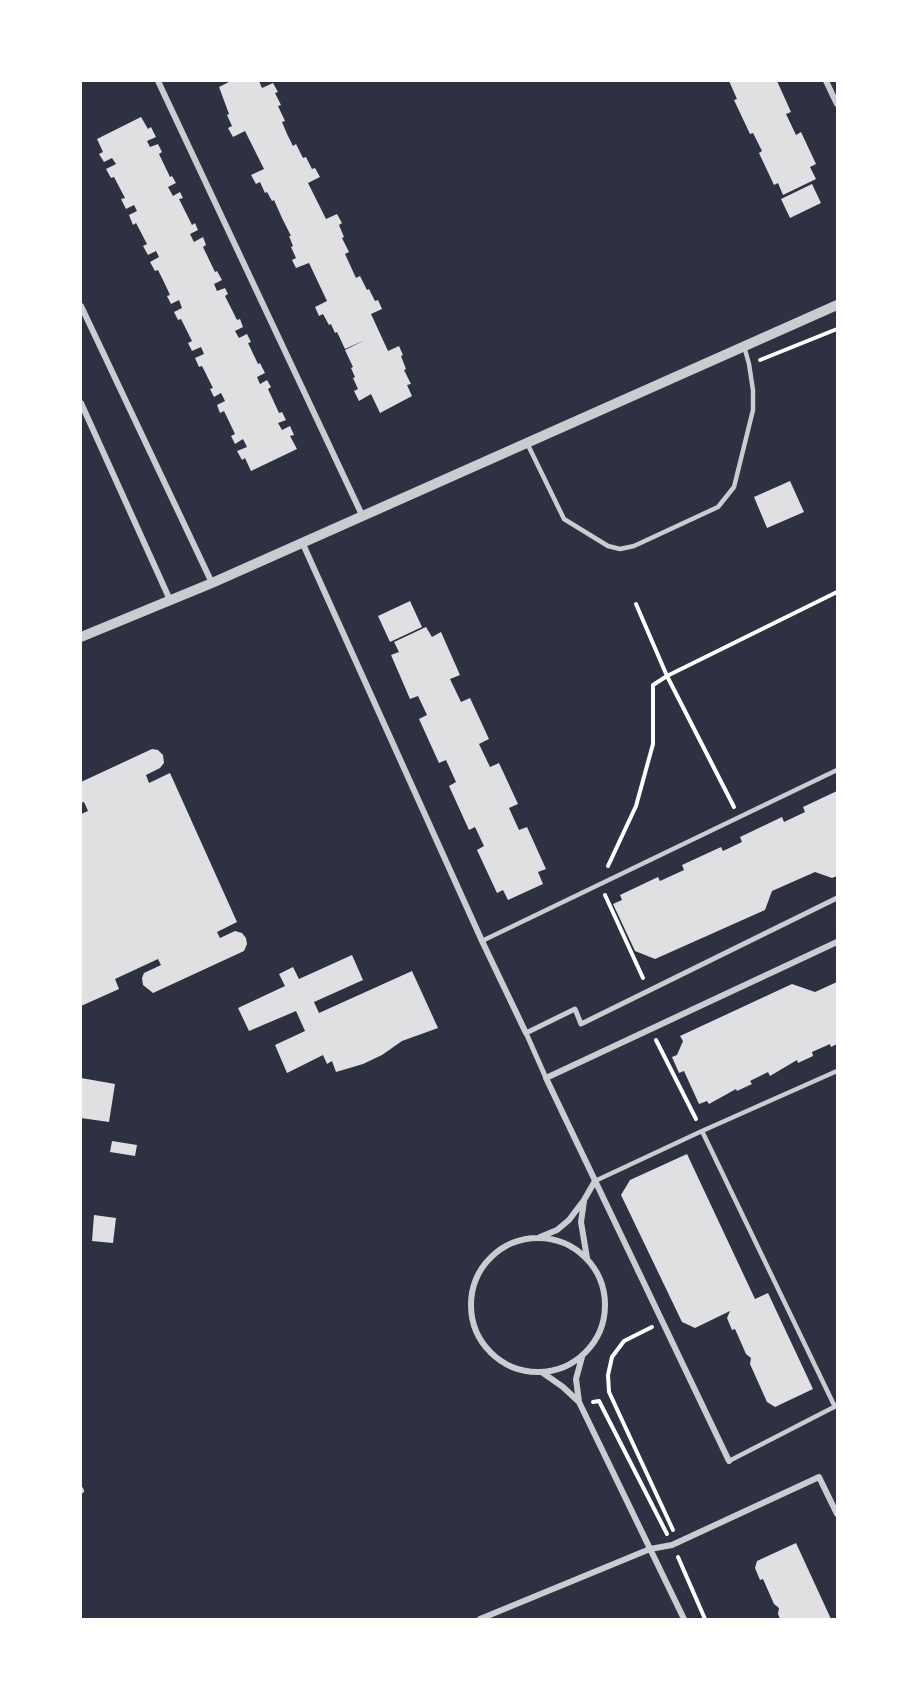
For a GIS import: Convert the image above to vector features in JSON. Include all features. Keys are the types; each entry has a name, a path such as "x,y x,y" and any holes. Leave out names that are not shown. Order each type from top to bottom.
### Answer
{"street":[{"path":"158,81 362,515"},
{"path":"826,81 837,104"},
{"path":"81,637 212,583 837,305"},
{"path":"81,306 212,583"},
{"path":"81,403 170,600"},
{"path":"302,542 546,1078 729,1461"},
{"path":"526,1033 575,1009 581,1024 837,898"},
{"path":"546,1078 837,942"},
{"path":"539,1238 557,1230 569,1220 595,1181"},
{"path":"584,1200 581,1222 587,1258"},
{"path":"539,1238 565,1243 587,1258 598,1273 604,1290 606,1309 603,1327 594,1344 582,1357 564,1368 543,1373 519,1371 502,1363 488,1351 478,1336 472,1318 471,1300 475,1282 483,1266 496,1253 525,1239 539,1238"},
{"path":"582,1357 576,1379 579,1402 684,1619"},
{"path":"543,1373 579,1402"},
{"path":"480,1619 493,1616 650,1549 675,1543 819,1477 837,1514"}],"lane":[{"path":"526,442 564,519 608,546 620,549 634,546 718,507 734,487 753,410 750,364 744,346"},
{"path":"482,940 837,770"},
{"path":"595,1181 837,1071"},
{"path":"702,1131 836,1406 729,1461"}],"path":[{"path":"750,364 837,329"},
{"path":"649,992 600,884 636,806 653,744 653,686 667,676 837,592"},
{"path":"636,604 667,676 738,816"},
{"path":"651,1029 702,1131"},
{"path":"663,1322 624,1341 612,1357 608,1375 609,1392 675,1543 705,1619"},
{"path":"579,1402 599,1401 675,1543"}],"building":[{"path":"231,81 259,81 262,88 273,83 281,105 278,106 285,121 282,122 293,146 296,144 303,158 306,157 312,169 315,168 320,177 308,183 326,219 337,214 342,223 339,225 344,237 342,238 349,252 345,254 356,278 360,276 367,290 369,289 375,301 378,300 382,309 371,314 388,351 399,346 406,369 404,370 411,384 407,385 412,396 380,413 371,394 359,401 354,391 358,389 353,378 355,377 351,368 353,367 345,350 365,340 345,349 331,324 329,325 323,314 319,316 315,307 327,301 309,263 296,268 292,260 296,258 291,247 293,246 289,236 291,236 274,200 272,201 267,192 265,193 260,182 256,184 251,175 264,169 245,131 233,137 228,128 232,126 219,87"},
{"path":"729,81 777,81 791,112 786,114 796,135 801,132 816,164 810,167 816,179 783,195 778,183 774,185 759,153 762,151 753,133 750,134 734,100 737,99"},
{"path":"141,117 148,129 151,127 156,137 147,141 150,147 158,144 162,152 159,154 170,177 172,176 176,183 168,187 173,196 180,192 183,198 179,199 192,225 195,223 198,230 190,234 194,242 203,237 206,245 203,247 215,272 217,271 222,280 214,284 217,291 225,288 228,294 225,296 237,320 240,319 243,327 235,331 239,338 247,334 251,342 248,343 265,373 257,377 260,384 267,380 271,387 268,389 279,413 282,412 286,420 278,423 282,430 290,426 294,435 290,436 297,449 251,471 245,458 242,460 237,451 247,447 243,439 235,444 231,436 235,434 224,411 220,413 217,405 225,401 221,393 214,397 210,389 213,388 202,366 199,367 195,358 204,354 201,347 192,351 188,343 192,341 181,319 178,320 174,312 182,308 179,300 171,304 167,296 170,295 158,270 155,271 150,262 159,257 156,251 148,255 143,246 147,244 136,223 133,225 129,215 137,211 134,205 126,209 121,199 125,198 114,177 111,178 106,169 116,164 112,158 104,162 99,154 103,152 97,139"},
{"path":"812,184 821,203 790,218 781,199"},
{"path":"790,481 804,512 767,528 754,497"},
{"path":"410,601 422,627 390,642 378,616"},
{"path":"426,627 432,637 441,632 460,675 450,679 461,702 470,698 489,739 479,744 490,767 499,763 518,804 509,808 519,830 527,827 546,869 538,872 543,884 508,900 503,890 497,893 477,850 484,846 475,827 469,830 449,786 456,782 446,760 439,763 419,719 427,715 418,696 410,699 391,655 399,652 394,642"},
{"path":"152,749 158,750 163,755 164,763 160,768 146,775 149,783 170,773 237,922 217,932 220,938 235,931 242,933 247,944 244,951 153,993 143,985 142,978 144,973 161,965 158,959 115,979 119,989 81,1006 81,814 88,811 84,802 81,803 81,782"},
{"path":"837,791 837,876 832,878 815,872 772,891 765,910 655,959 635,951 613,904 622,900 620,895 658,877 660,881 684,870 682,865 721,847 723,851 742,842 740,837 782,817 784,822 805,812 803,807"},
{"path":"352,955 363,980 314,1002 319,1013 412,971 438,1028 402,1041 382,1055 363,1064 336,1072 332,1061 327,1064 323,1055 287,1073 275,1045 305,1031 296,1011 249,1031 238,1008 285,986 279,974 293,967 299,979"},
{"path":"837,982 837,1044 831,1047 830,1044 812,1052 813,1056 798,1063 797,1060 770,1076 768,1072 750,1081 752,1084 737,1091 736,1089 709,1104 707,1101 699,1104 684,1071 679,1073 672,1057 677,1055 683,1041 680,1036 792,984 815,992"},
{"path":"81,1078 115,1084 109,1122 81,1118"},
{"path":"112,1141 137,1145 135,1156 110,1152"},
{"path":"687,1154 755,1299 768,1293 813,1389 775,1407 767,1402 750,1364 751,1358 746,1354 735,1329 732,1330 727,1318 730,1311 695,1328 682,1322 621,1195 630,1180"},
{"path":"94,1215 116,1218 113,1243 92,1241"},
{"path":"796,1543 831,1619 780,1619 779,1608 774,1604 763,1579 760,1580 755,1568 757,1561"}]}
